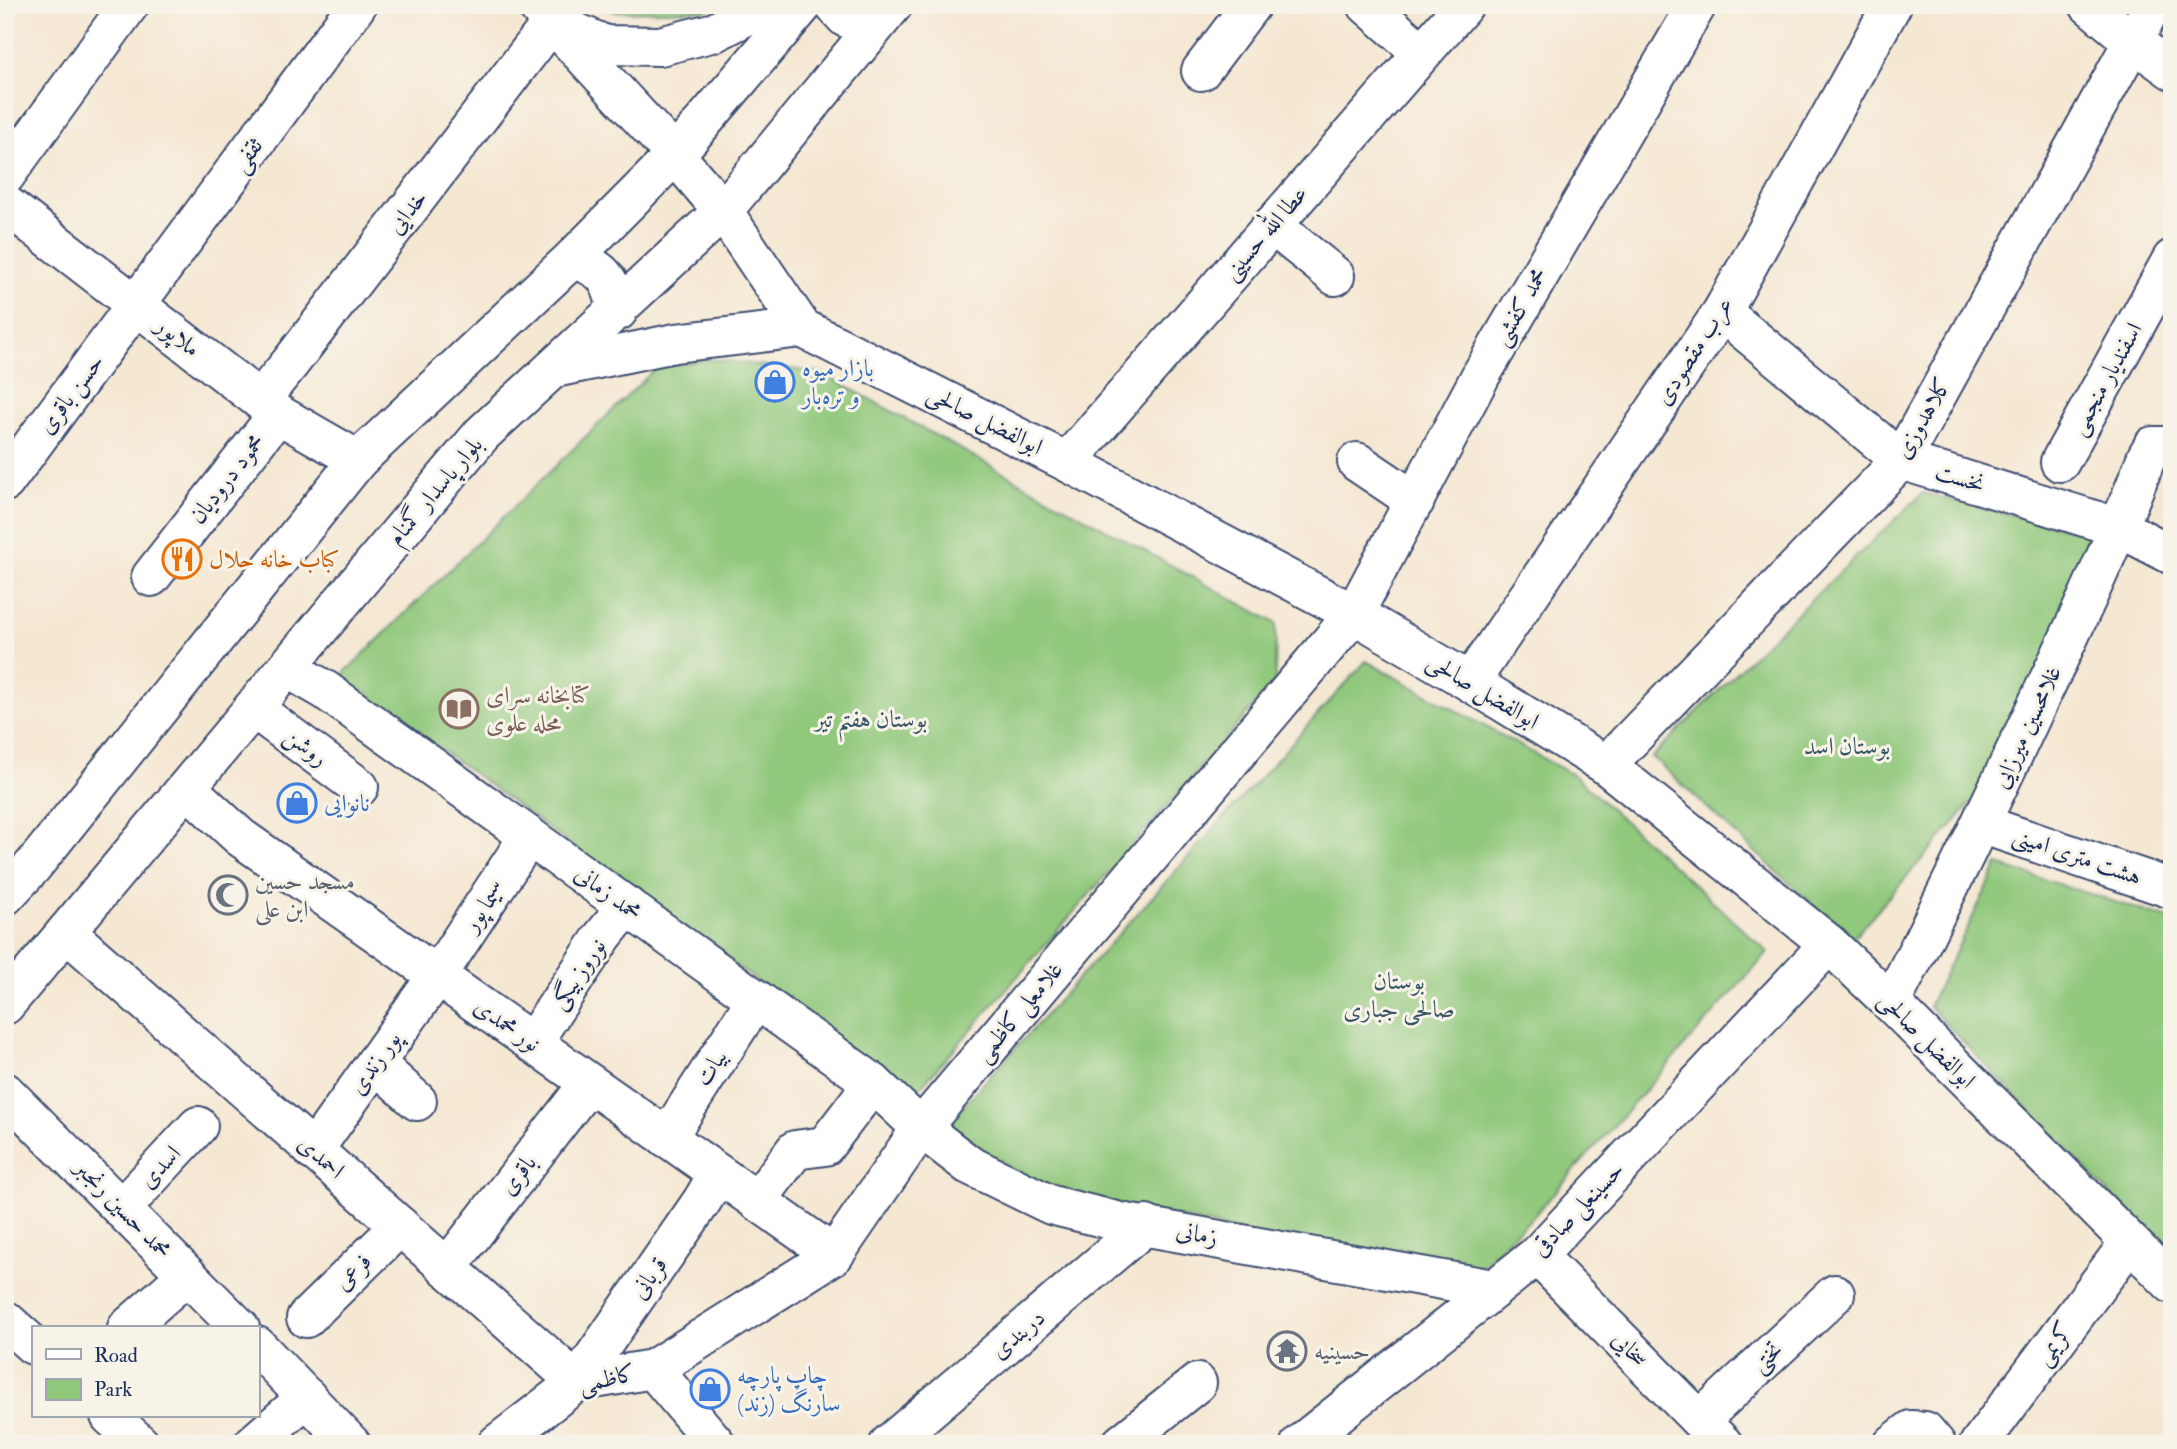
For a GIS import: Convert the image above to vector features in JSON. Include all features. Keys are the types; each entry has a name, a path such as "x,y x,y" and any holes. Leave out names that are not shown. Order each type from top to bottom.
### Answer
{"street":[{"path":"5,176 129,5"},
{"name":"ثقفی","path":"137,305 357,5"},
{"path":"544,14 604,45 660,46 715,32 768,5"},
{"path":"5,896 33,866 358,460 573,258 675,155 803,5"},
{"path":"834,5 846,19 868,24 891,5"},
{"name":"بلوار پاسدار گمنام","path":"5,1004 482,434 723,211 891,5"},
{"path":"1201,71 1251,5"},
{"path":"1367,5 1422,53"},
{"name":"عطا الله حسینی","path":"1067,462 1464,5"},
{"name":"محمد کفشی","path":"1354,614 1481,375 1697,5"},
{"name":"عرب مقصودی","path":"1470,682 1723,312 1892,5"},
{"path":"2089,5 2172,70"},
{"name":"کلاهدوزی","path":"1606,765 1901,460 2153,5"},
{"name":"ابوالفضل صالحی","path":"544,14 675,155 723,211 802,328 1067,462 1354,614 1606,765 1829,944 2172,1284"},
{"name":"خدایی","path":"269,407 544,14"},
{"name":"ملاپور","path":"5,204 269,407 358,460"},
{"path":"1272,225 1335,276"},
{"path":"573,258 596,267 611,285 618,311"},
{"name":"اسفندیار منجمی","path":"2060,462 2172,259"},
{"name":"حسن باقری","path":"5,482 137,305"},
{"name":"نخست","path":"1723,312 1901,460 2120,527 2172,555"},
{"path":"555,368 675,342 802,328"},
{"name":"محمود درودیان","path":"151,577 269,407"},
{"name":"غلامحسین میرزایی","path":"1891,1003 1981,824 2120,527 2147,456 2163,446"},
{"path":"1357,462 1415,501"},
{"name":"غلامعلی کاظمی","path":"653,1368 834,1255 921,1128 1354,614"},
{"name":"محمد زمانی","path":"287,668 325,690 873,1083 921,1128"},
{"name":"روشن","path":"253,708 359,787"},
{"name":"نور محمدی","path":"187,788 240,837 834,1255"},
{"name":"هشت متری امینی","path":"1981,824 2170,884"},
{"name":"سیما پور","path":"437,976 529,836"},
{"name":"نوروز بیگی","path":"532,1043 603,936 627,906"},
{"name":"احمدی","path":"66,932 577,1381"},
{"name":"حسینعلی صادقی","path":"1300,1444 1537,1255 1829,944"},
{"name":"پور زندی","path":"313,1150 437,976"},
{"name":"بیات","path":"667,1138 756,999"},
{"path":"375,1063 417,1101"},
{"name":"باقری","path":"447,1268 589,1083"},
{"path":"757,1201 795,1150 825,1146 873,1083"},
{"name":"محمد حسین رنجبر","path":"5,1092 238,1326"},
{"name":"اسدی","path":"122,1208 198,1126"},
{"name":"زمانی","path":"921,1128 969,1165 1051,1205 1120,1222 1493,1289"},
{"name":"قربانی","path":"577,1381 718,1174"},
{"name":"دربندی","path":"889,1444 1146,1225"},
{"name":"فرعی","path":"306,1318 400,1226"},
{"name":"کریمی","path":"1979,1444 2129,1243"},
{"name":"سخایی","path":"1537,1255 1711,1432"},
{"path":"129,1326 187,1275"},
{"name":"تختی","path":"1711,1432 1835,1294"},
{"path":"5,1320 32,1344"},
{"path":"259,1348 351,1444"},
{"path":"653,1368 716,1444"},
{"name":"کاظمی","path":"497,1444 577,1381 653,1368"},
{"path":"1121,1444 1197,1383"},
{"path":"253,1444 307,1396"},
{"path":"112,1418 141,1444"},
{"path":"1893,1444 1912,1430 1925,1431 1936,1444"}],"green space":[{"path":"607,5 712,5 707,10 614,12"},
{"name":"بوستان هفتم تیر","path":"710,359 822,373 1276,623 1275,682 913,1096 341,676 657,367"},
{"name":"بوستان اسد","path":"1923,493 2102,537 1989,783 1851,940 1652,757 1766,643"},
{"name":"بوستان صالحی جباری","path":"1366,661 1575,776 1768,952 1533,1217 1466,1279 1048,1190 944,1127"},
{"path":"1998,865 2172,920 2172,1259 1929,1006"}],"place":[{"name":"بازار میوه و تره‌بار","path":"775,382"},
{"name":"کباب خانه حلال","path":"182,559"},
{"name":"کتابخانه سرای محله علوی","path":"459,709"},
{"name":"نانوایی","path":"297,803"},
{"name":"مسجد حسین ابن علی","path":"228,895"},
{"name":"حسینیه","path":"1287,1351"},
{"name":"چاپ پارچه سارنگ (زند)","path":"710,1389"}]}
